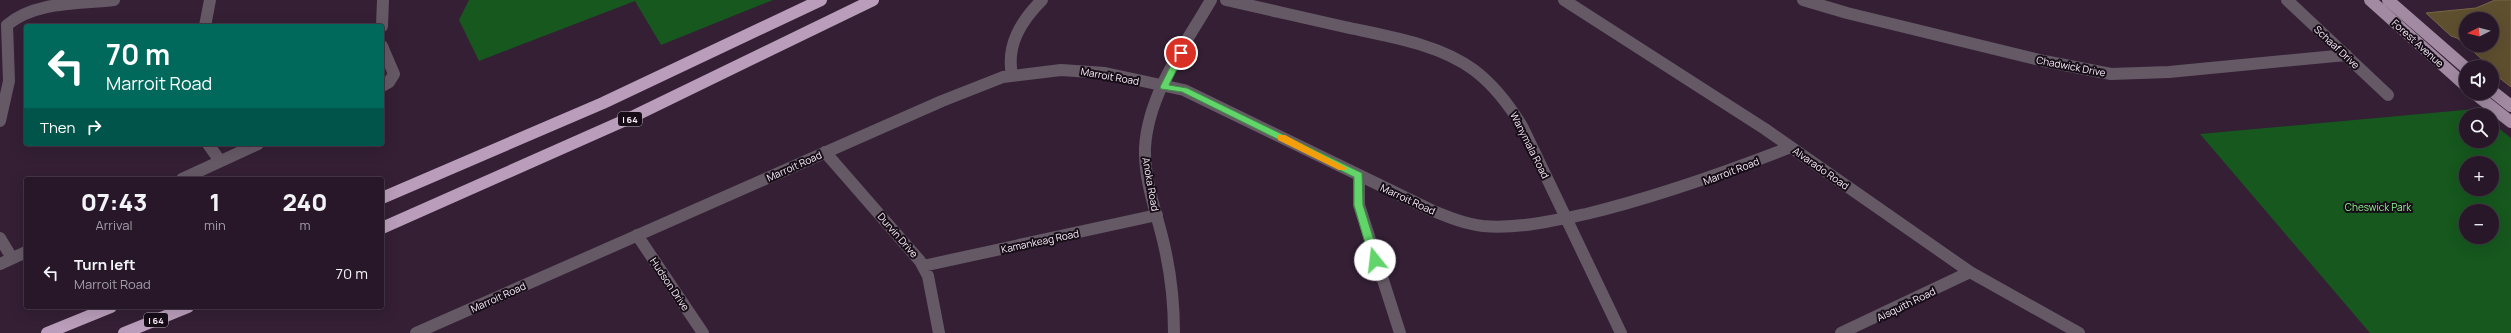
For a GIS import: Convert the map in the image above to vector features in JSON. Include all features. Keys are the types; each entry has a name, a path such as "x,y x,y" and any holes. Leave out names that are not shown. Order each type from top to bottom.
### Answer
{"highway":[{"name":"I 64","path":"384,197 511,144 691,64 821,0"},
{"name":"I 64","path":"384,227 525,167 716,79 873,0"},
{"path":"47,333 106,309"},
{"name":"I 64","path":"124,333 183,309"}],"main road":[{"name":"Forest Avenue","path":"2370,0 2459,80"},
{"name":"Forest Avenue","path":"2388,0 2459,62"},
{"path":"2499,97 2511,106"},
{"path":"2483,100 2511,122"}],"street":[{"path":"0,121 9,81 6,25 12,19 28,12 114,0"},
{"path":"205,24 210,0"},
{"path":"382,24 383,0"},
{"path":"1012,74 1010,55 1018,30 1042,0"},
{"name":"Anoka Road","path":"1174,333 1172,292 1157,215 1149,185 1146,152 1150,122 1164,87 1211,0"},
{"name":"Wanymala Road","path":"1226,0 1415,43 1445,54 1474,69 1488,81 1511,107 1621,333"},
{"name":"Alvarado Road","path":"1564,0 1791,147 1970,272 2079,333"},
{"name":"Chadwick Drive","path":"1803,0 1847,13 2044,61 2112,74 2169,72 2346,55"},
{"name":"Schaaf Drive","path":"2287,0 2388,95"},
{"path":"384,51 394,74 392,78 384,84"},
{"name":"Marroit Road","path":"416,333 436,329 637,235 978,86 1012,74 1061,70 1086,70 1184,90 1431,210 1478,225 1521,226 1566,218 1677,190 1791,147"},
{"path":"209,146 220,161"},
{"path":"186,177 254,146"},
{"name":"Durvin Drive","path":"825,152 923,266 928,276 939,333"},
{"path":"1359,176 1359,205 1400,333"},
{"name":"Kamankeag Road","path":"923,266 1157,215"},
{"name":"Hudson Drive","path":"637,235 703,333"},
{"path":"0,238 12,258"},
{"path":"0,264 24,253"},
{"name":"Aisquith Road","path":"1841,333 1904,305 1970,272"}],"green space":[{"path":"469,0 773,0 661,45 635,1 479,61 459,20"},
{"name":"Cheswick Park","path":"2459,110 2459,148 2499,148 2499,129 2511,138 2511,333 2370,333 2200,134"}],"building":[{"path":"2495,0 2511,0 2511,87 2499,78 2499,60 2483,60 2474,52 2499,52 2499,12 2459,12 2459,40 2451,36 2426,13 2476,8"}],"slow traffic":[{"path":"1281,138 1342,168"}],"route":[{"path":"1181,53 1164,87 1184,90 1359,176 1359,205 1375,260"}]}
